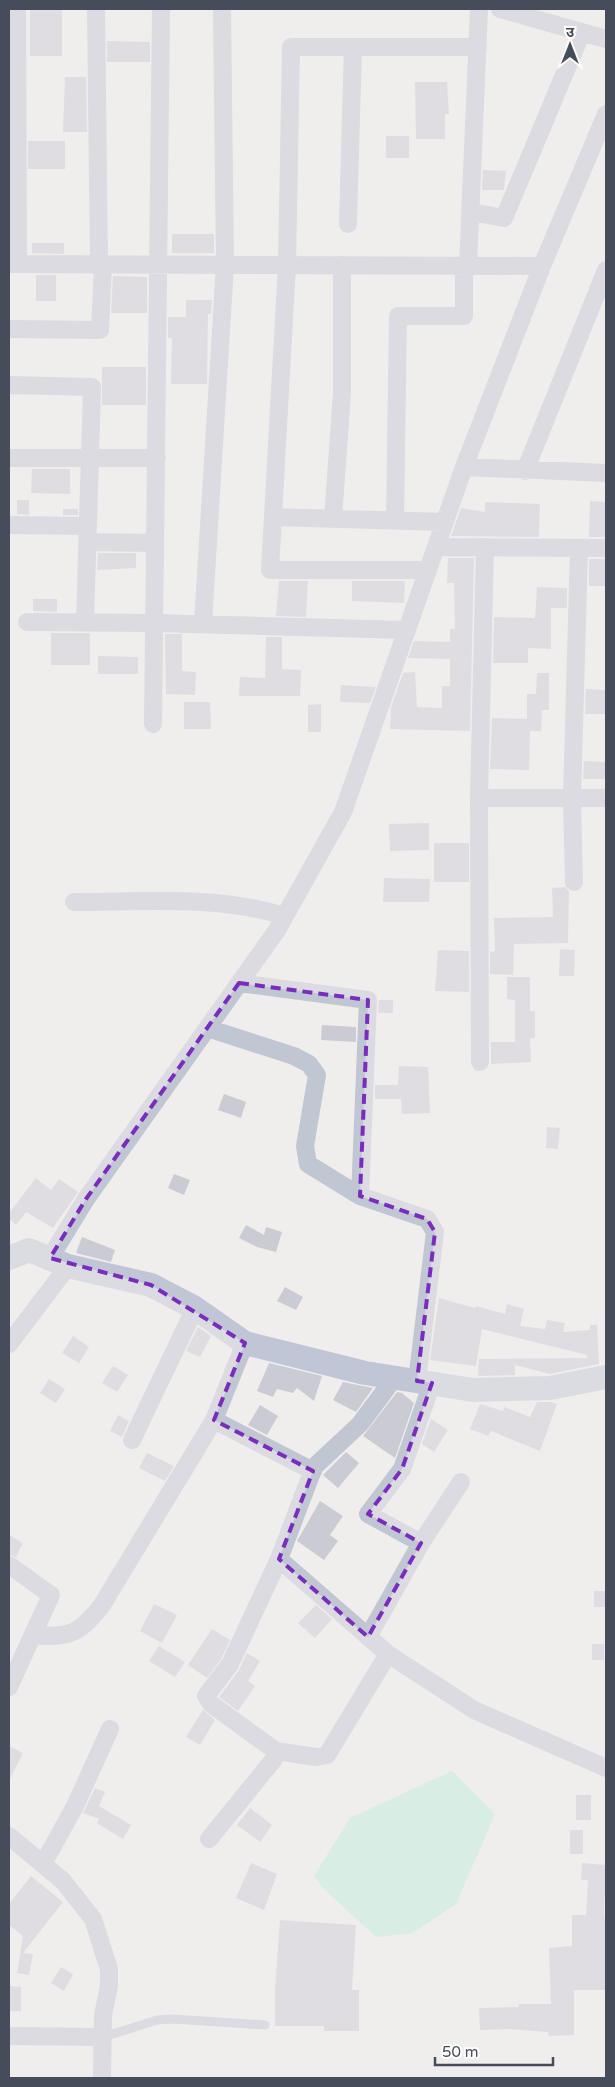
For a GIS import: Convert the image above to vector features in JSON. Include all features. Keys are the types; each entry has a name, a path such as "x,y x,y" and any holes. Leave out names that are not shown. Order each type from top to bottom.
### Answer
{"street":[{"path":"17,9 13,62 14,264 542,266"},
{"path":"9,329 100,330 101,264 96,9"},
{"path":"153,724 161,9"},
{"path":"203,624 225,264 222,9"},
{"path":"395,520 398,316 464,316 466,266 472,212 479,9"},
{"path":"500,9 606,39"},
{"path":"472,212 504,218 582,32"},
{"path":"428,570 270,570 287,265 291,47 478,48"},
{"path":"348,224 353,47"},
{"path":"9,1344 58,1262 86,1199 284,916 343,812 464,467 542,266 606,114"},
{"path":"333,518 342,393 342,265"},
{"path":"525,471 606,270"},
{"path":"9,385 92,387 84,622"},
{"path":"9,458 157,458"},
{"path":"464,467 606,473"},
{"path":"273,517 445,522"},
{"path":"9,525 156,543"},
{"path":"437,547 606,548"},
{"path":"480,1062 479,798 485,547"},
{"path":"574,882 572,798 579,548"},
{"path":"27,622 203,624 407,630"},
{"path":"479,798 606,798"},
{"path":"74,902 208,904 264,909 284,916"},
{"path":"239,982 368,1000 360,1196"},
{"path":"207,1028 294,1056 309,1064 317,1075 305,1146 308,1164 360,1196 427,1219 435,1232 402,1469 368,1514 421,1543"},
{"path":"9,1258 29,1250 58,1262 151,1285 195,1308 245,1343 365,1373 473,1390 550,1388 606,1377"},
{"path":"132,1440 195,1308"},
{"path":"32,1634 58,1637 86,1626 102,1605 214,1420 245,1343"},
{"path":"388,1654 327,1755 316,1757 276,1751 211,1704 206,1696 230,1664 279,1559 314,1467 360,1424 414,1381"},
{"path":"214,1420 313,1471"},
{"path":"368,1637 421,1543 461,1482"},
{"path":"279,1559 388,1654 474,1710 606,1768"},
{"path":"9,1565 51,1595 9,1687"},
{"path":"43,1864 75,1806 110,1729"},
{"path":"209,1839 274,1759 276,1751"},
{"path":"9,1836 63,1881 93,1919 109,1970 102,2037 102,2078"},
{"path":"9,2036 102,2037"}],"lane":[{"path":"102,2037 151,2022 172,2019 265,2025"}],"highlighted area":[{"path":"239,983 368,1000 360,1196 427,1219 435,1232 417,1381 432,1383 402,1469 368,1514 421,1543 368,1637 279,1559 313,1471 214,1420 245,1343 151,1285 50,1258 86,1199"}],"green space":[{"path":"452,1771 495,1814 456,1904 413,1933 376,1937 324,1889 314,1876 350,1818"}],"building":[{"path":"30,9 62,9 62,56 30,56"},
{"path":"107,41 150,42 150,62 107,62"},
{"path":"65,77 86,77 87,132 63,132"},
{"path":"415,82 447,82 449,114 445,114 445,139 416,139"},
{"path":"386,136 409,136 409,158 386,158"},
{"path":"28,141 65,141 65,169 28,169"},
{"path":"483,170 506,171 504,190 482,190"},
{"path":"172,234 214,234 214,253 172,253"},
{"path":"32,243 64,243 64,254 32,253"},
{"path":"36,275 56,275 56,301 36,301"},
{"path":"113,276 147,277 147,313 111,313"},
{"path":"186,300 212,300 211,314 208,314 207,384 171,384 172,338 168,338 168,317 186,317"},
{"path":"102,367 146,367 146,405 102,405"},
{"path":"32,469 70,469 70,494 31,493"},
{"path":"17,500 29,500 29,515 17,514"},
{"path":"590,501 606,502 606,537 589,537"},
{"path":"485,502 540,504 539,537 451,536 461,508 485,512"},
{"path":"63,509 78,509 78,515 63,515"},
{"path":"98,553 136,553 136,568 97,570"},
{"path":"448,558 474,558 470,731 390,729 391,707 403,673 415,672 417,707 442,708 442,686 450,686 450,659 408,658 414,641 450,642 450,629 455,629 454,583 447,583"},
{"path":"589,559 606,559 606,586 589,586"},
{"path":"279,581 308,581 306,617 276,616"},
{"path":"352,581 405,581 404,603 352,601"},
{"path":"537,587 567,588 567,608 551,608 551,649 528,648 528,663 493,663 494,617 535,618"},
{"path":"33,599 57,599 57,612 33,611"},
{"path":"51,633 90,633 90,665 51,665"},
{"path":"165,634 182,634 182,671 196,672 195,695 166,694"},
{"path":"266,637 282,637 282,669 301,670 300,696 239,696 240,677 265,678"},
{"path":"98,656 138,657 138,674 98,674"},
{"path":"537,673 549,673 549,710 542,710 541,731 530,731 529,770 490,769 492,718 527,719 527,694 536,694"},
{"path":"341,685 376,687 370,703 340,702"},
{"path":"586,689 606,690 606,714 585,714"},
{"path":"184,702 210,702 211,729 184,729"},
{"path":"321,704 321,732 308,732 308,705"},
{"path":"584,761 606,762 606,779 583,779"},
{"path":"429,823 429,850 390,851 389,824"},
{"path":"434,843 469,843 469,882 434,882"},
{"path":"384,878 430,879 429,902 383,902"},
{"path":"565,887 569,891 568,943 514,944 513,975 490,974 490,952 495,951 494,918 553,917 552,888"},
{"path":"560,949 575,950 574,976 559,976"},
{"path":"438,950 469,951 469,992 435,991"},
{"path":"507,977 530,977 530,1011 535,1011 535,1038 530,1038 531,1062 491,1064 491,1042 515,1042 515,1000 507,999"},
{"path":"379,1000 393,1000 393,1013 378,1013"},
{"path":"322,1025 356,1027 356,1042 321,1040"},
{"path":"399,1066 428,1067 430,1113 402,1114 401,1099 375,1099 375,1085 398,1085"},
{"path":"224,1094 246,1102 241,1118 218,1110"},
{"path":"547,1127 560,1128 558,1149 546,1148"},
{"path":"174,1174 190,1180 184,1195 168,1188"},
{"path":"36,1178 51,1190 59,1179 78,1192 53,1228 26,1212 16,1225 9,1219 9,1213"},
{"path":"246,1225 264,1235 266,1227 282,1232 276,1252 257,1247 239,1238"},
{"path":"82,1237 115,1250 111,1262 76,1253"},
{"path":"285,1287 303,1297 296,1310 277,1301"},
{"path":"439,1298 505,1314 507,1304 524,1309 520,1326 545,1329 547,1320 565,1323 563,1332 590,1330 590,1325 597,1325 599,1364 550,1374 515,1365 515,1375 478,1376 479,1359 587,1358 587,1355 482,1329 476,1366 430,1360"},
{"path":"198,1327 211,1336 200,1357 186,1351"},
{"path":"73,1336 89,1347 79,1363 62,1353"},
{"path":"269,1363 322,1376 314,1401 297,1388 293,1393 277,1389 273,1397 257,1391"},
{"path":"113,1366 128,1375 117,1392 102,1383"},
{"path":"49,1379 65,1389 56,1403 40,1393"},
{"path":"343,1382 373,1388 356,1412 333,1400"},
{"path":"397,1392 402,1393 414,1403 395,1458 363,1436"},
{"path":"537,1402 557,1404 540,1451 491,1431 488,1436 470,1429 480,1404 503,1411 504,1407 530,1417"},
{"path":"260,1405 278,1416 267,1435 248,1425"},
{"path":"118,1415 129,1421 122,1437 110,1431"},
{"path":"431,1419 448,1430 434,1452 422,1444"},
{"path":"346,1452 359,1463 338,1488 323,1475"},
{"path":"147,1453 174,1466 165,1481 139,1468"},
{"path":"320,1501 343,1516 330,1535 338,1541 324,1560 297,1541"},
{"path":"9,1535 23,1543 16,1557 9,1555"},
{"path":"594,1591 606,1591 606,1607 594,1607"},
{"path":"154,1604 177,1615 162,1643 140,1631"},
{"path":"316,1605 332,1619 315,1638 298,1623"},
{"path":"212,1629 230,1640 221,1659 207,1678 188,1665"},
{"path":"592,1644 604,1644 604,1660 592,1660"},
{"path":"159,1646 185,1662 175,1677 149,1661"},
{"path":"247,1653 260,1661 248,1681 255,1686 238,1711 219,1697 239,1670"},
{"path":"203,1710 215,1720 200,1745 186,1737"},
{"path":"9,1746 23,1753 9,1781"},
{"path":"95,1788 105,1792 99,1806 131,1825 123,1839 97,1823 99,1819 83,1813"},
{"path":"576,1795 591,1795 591,1820 576,1820"},
{"path":"250,1808 272,1825 260,1842 237,1825"},
{"path":"570,1830 583,1830 583,1854 570,1854"},
{"path":"251,1863 277,1874 264,1910 236,1898"},
{"path":"582,1863 606,1865 604,1915 606,1915 606,1990 574,1990 574,2035 549,2036 548,2032 508,2029 480,2030 479,2008 519,2007 519,2004 551,2004 549,1948 572,1946 572,1915 586,1915 588,1880 581,1880"},
{"path":"31,1876 63,1902 23,1953 33,1954 29,1975 17,1973 23,1936 9,1925 9,1904"},
{"path":"280,1920 356,1925 352,1990 359,1990 359,2031 324,2031 324,2026 275,2026 275,1990"},
{"path":"61,1967 73,1974 64,1991 51,1983"},
{"path":"9,1986 21,1987 21,2011 9,2011"}]}
